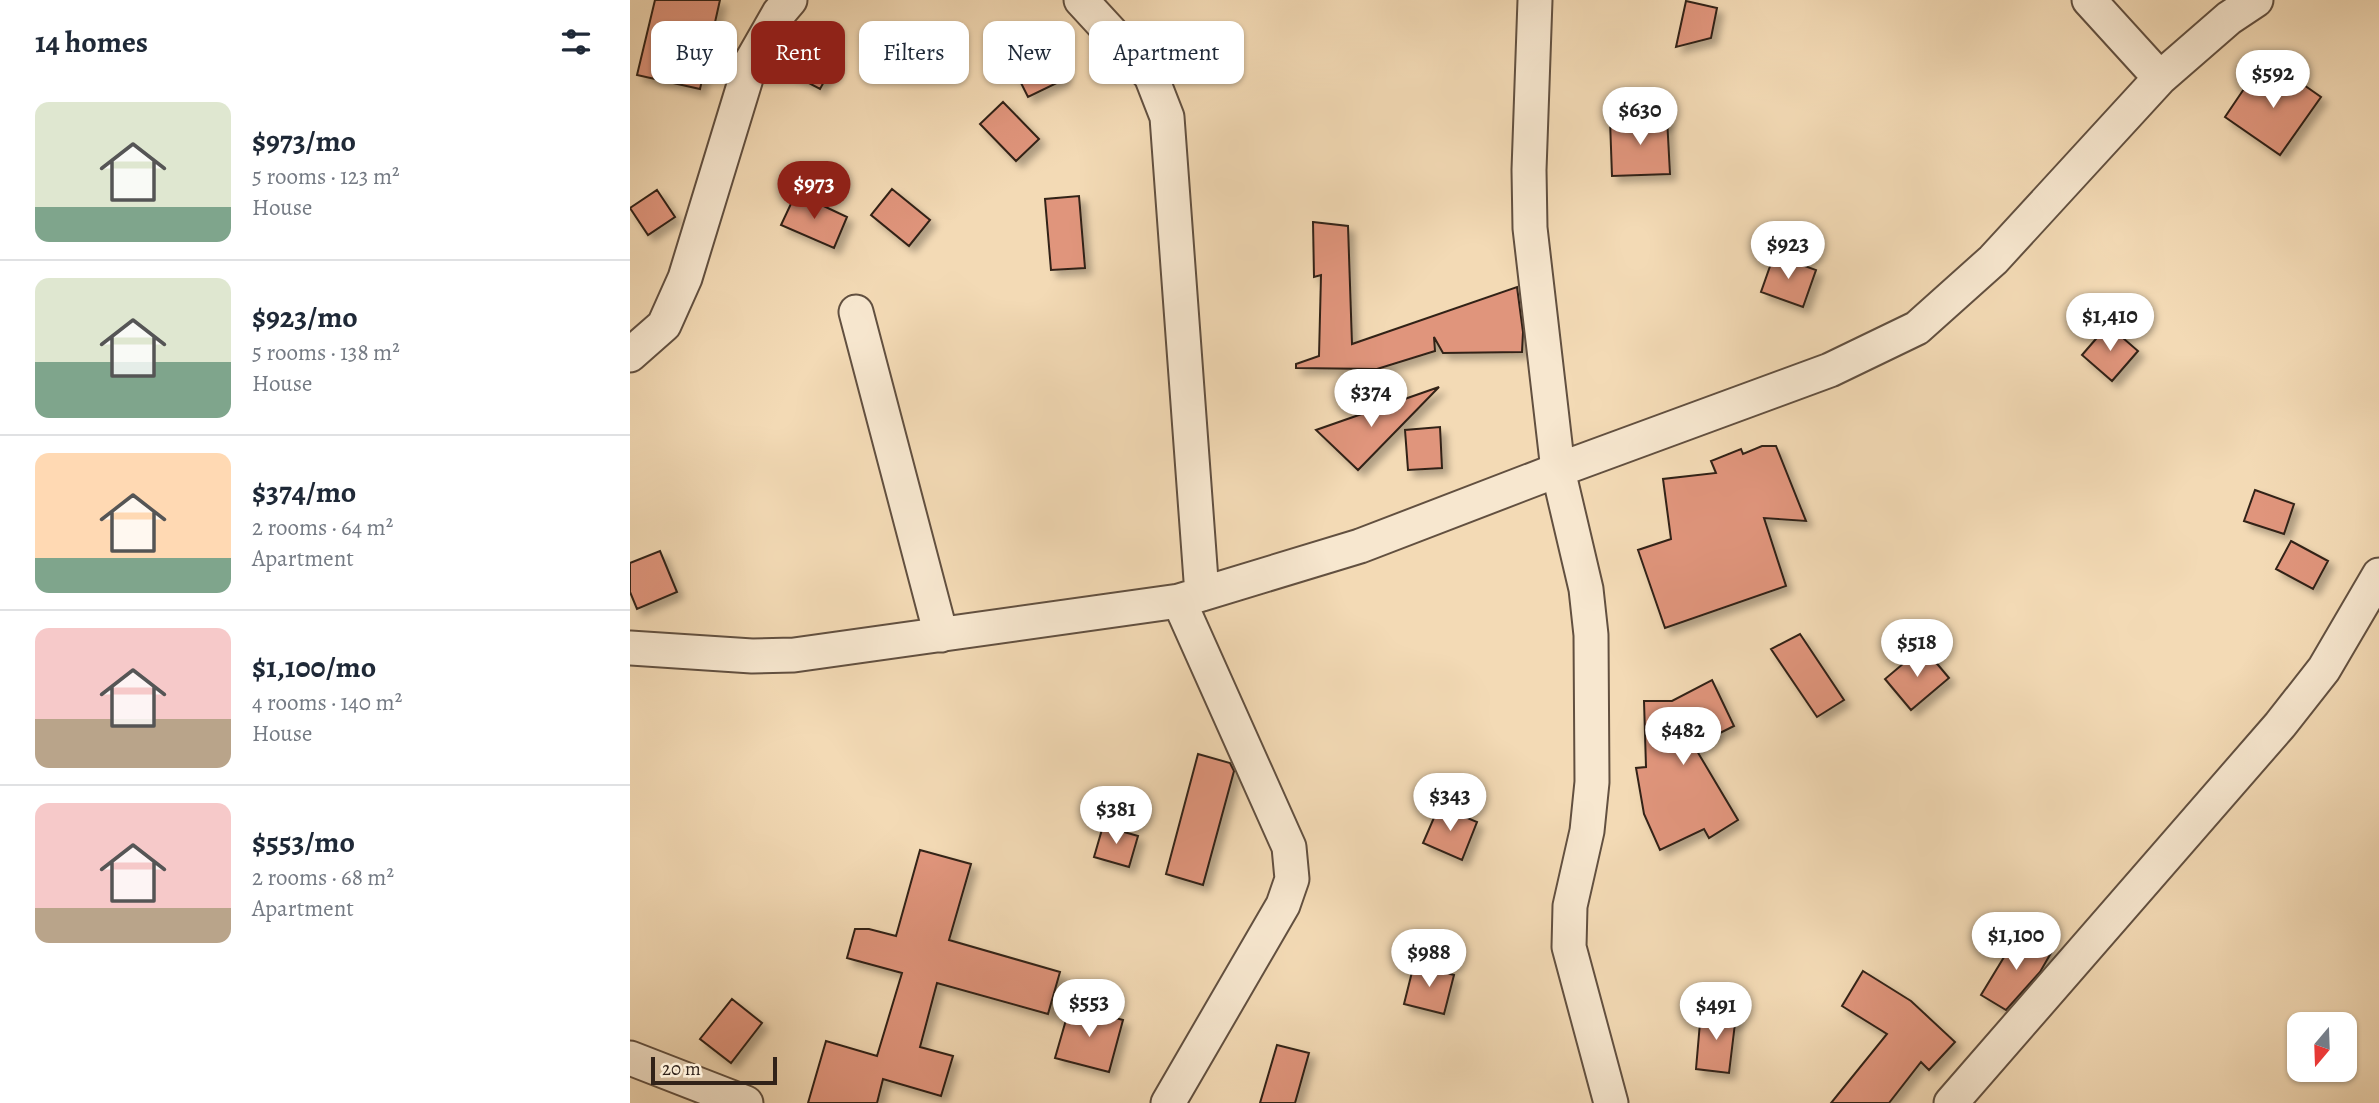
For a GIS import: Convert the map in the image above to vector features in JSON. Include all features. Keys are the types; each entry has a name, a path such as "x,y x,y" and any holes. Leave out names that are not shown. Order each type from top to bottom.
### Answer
{"street":[{"path":"630,355 664,325 685,278 751,62 779,13 790,0"},
{"path":"1081,0 1151,76 1167,117 1191,598 1289,846 1292,878 1283,905 1168,1103"},
{"path":"1535,0 1529,170 1531,228 1558,470 1586,589 1591,635 1592,782 1587,831 1570,906 1569,947 1611,1103"},
{"path":"2089,0 2160,78"},
{"path":"630,648 794,656 1191,598 1360,546 1830,370 1917,328 1993,260 2160,78 2229,18 2256,0"},
{"path":"856,312 941,635"},
{"path":"1951,1103 2280,725 2323,669 2379,575"},
{"path":"630,1058 746,1103"}],"building":[{"path":"655,0 720,0 715,21 651,21 651,78 637,75"},
{"path":"1686,1 1717,8 1711,38 1676,47"},
{"path":"2281,69 2321,97 2280,155 2225,117 2252,77 2268,87"},
{"path":"678,84 701,84 700,89"},
{"path":"1022,84 1055,84 1028,97"},
{"path":"1003,102 1039,139 1016,161 980,124"},
{"path":"1667,118 1670,174 1612,176 1610,120"},
{"path":"892,189 930,220 909,246 871,215"},
{"path":"657,190 675,217 648,235 630,208"},
{"path":"796,193 847,217 834,248 781,225"},
{"path":"1079,196 1085,268 1051,270 1045,199"},
{"path":"1313,222 1348,226 1352,344 1517,287 1523,332 1522,352 1443,353 1434,337 1435,351 1377,369 1296,368 1296,364 1319,356 1321,275 1314,277"},
{"path":"1774,255 1816,270 1803,307 1761,292"},
{"path":"2108,325 2138,351 2112,381 2082,355"},
{"path":"1439,387 1358,470 1316,430"},
{"path":"1440,427 1442,468 1408,470 1405,430"},
{"path":"1762,446 1776,446 1806,521 1764,518 1786,586 1665,628 1638,550 1671,539 1663,479 1716,473 1711,461 1741,449 1743,454"},
{"path":"2255,490 2294,504 2284,534 2244,521"},
{"path":"2291,541 2328,561 2313,589 2276,569"},
{"path":"660,551 677,592 637,609 630,592 630,563"},
{"path":"1800,634 1844,700 1817,717 1771,649"},
{"path":"1923,647 1949,678 1911,710 1885,679"},
{"path":"1712,680 1734,726 1694,746 1738,820 1709,838 1704,829 1660,850 1644,814 1636,768 1646,767 1644,701 1672,701"},
{"path":"1198,754 1230,763 1234,771 1203,885 1166,874"},
{"path":"1439,806 1477,822 1462,860 1423,843"},
{"path":"1103,826 1138,836 1129,867 1094,857"},
{"path":"920,850 971,864 949,940 1060,972 1048,1014 937,983 920,1047 953,1056 941,1096 883,1079 877,1103 808,1103 826,1041 877,1056 902,973 847,958 855,929 869,929 896,936"},
{"path":"2015,939 2029,939 2051,953 2040,972 2006,1010 1981,995"},
{"path":"1414,964 1454,975 1444,1014 1404,1004"},
{"path":"1863,971 1911,1001 1955,1042 1929,1070 1921,1062 1889,1103 1831,1103 1887,1034 1842,1006"},
{"path":"732,999 762,1023 731,1063 700,1039"},
{"path":"1070,1006 1123,1020 1109,1072 1055,1058"},
{"path":"1701,1011 1736,1015 1729,1073 1696,1069"},
{"path":"1277,1045 1309,1053 1295,1103 1260,1103"}]}
